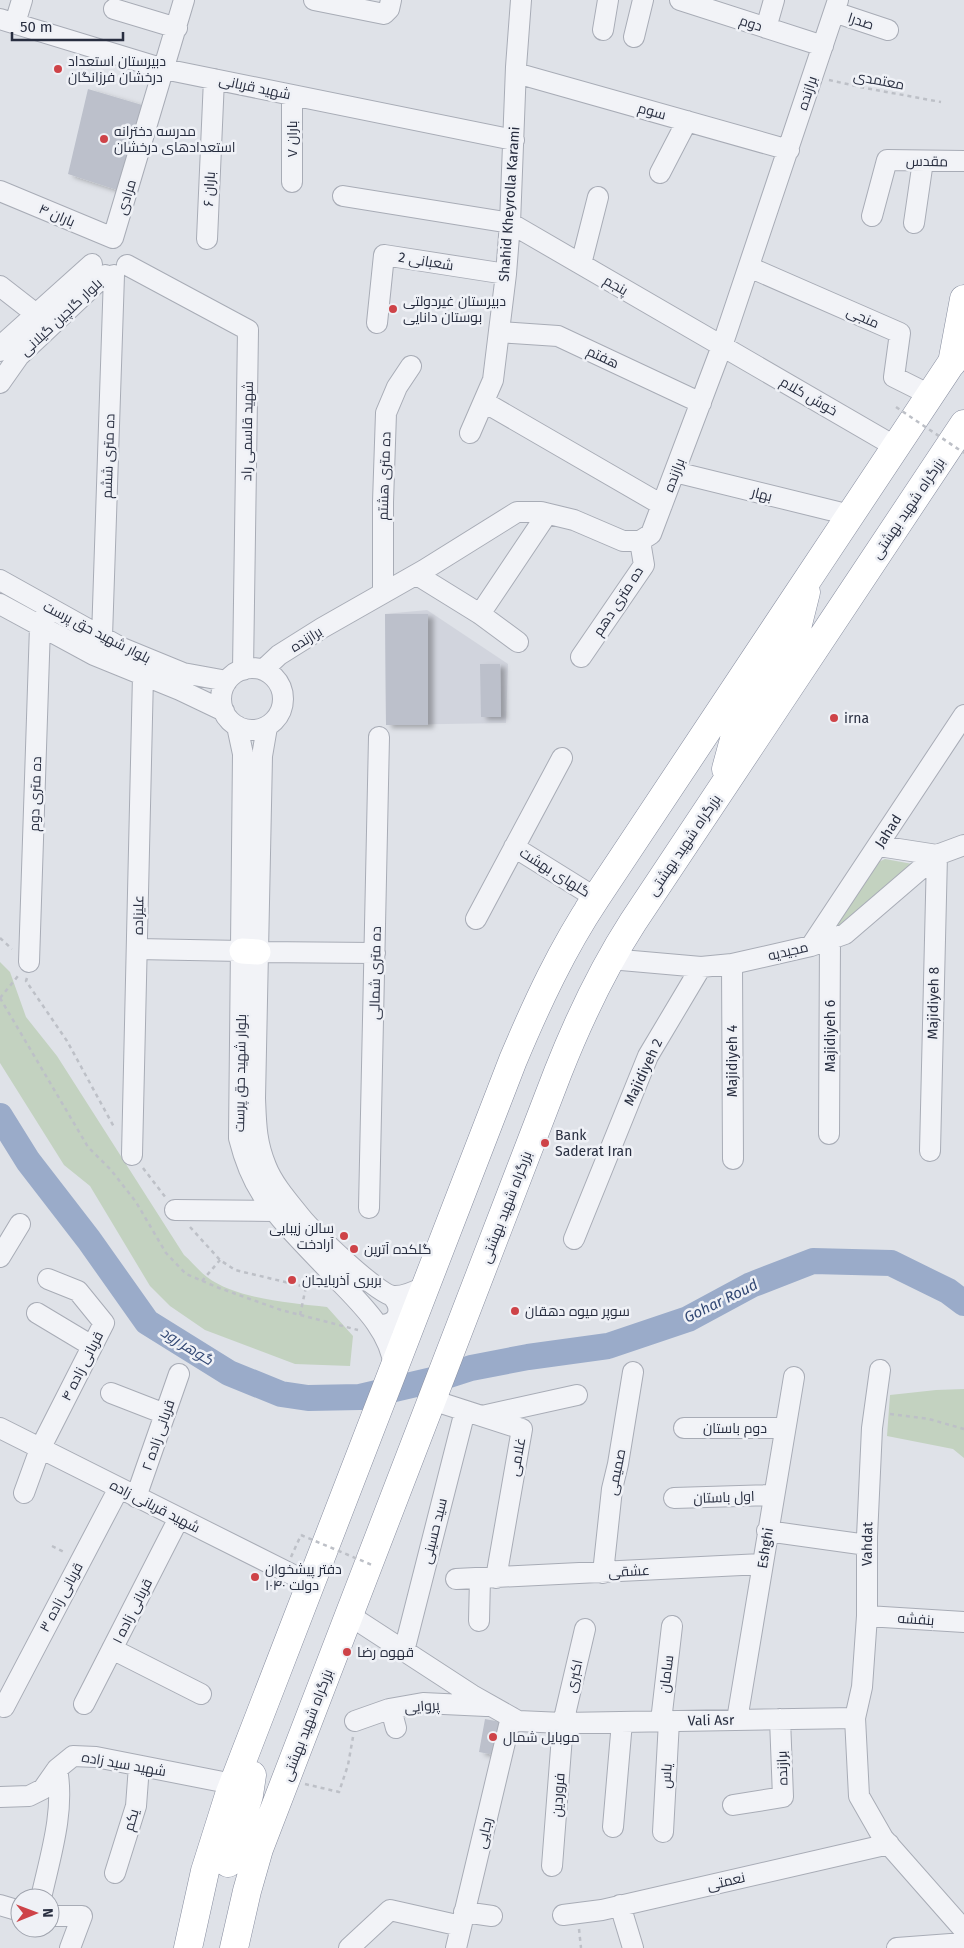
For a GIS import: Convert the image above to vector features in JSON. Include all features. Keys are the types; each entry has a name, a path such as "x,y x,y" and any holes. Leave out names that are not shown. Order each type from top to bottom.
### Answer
{"highway":[{"path":"958,353 964,298"},
{"name":"بزرگراه شهید بهشتی","path":"188,1948 232,1864 259,1849 349,1615 450,1409 466,1312 573,1034 610,959 721,790 770,677 811,574 958,353"},
{"name":"بزرگراه شهید بهشتی","path":"234,1948 233,1784 530,1019 557,962 592,904 770,677 964,424"},
{"path":"226,1948 224,1927 232,1864 249,1795 263,1707"}],"street":[{"path":"7,21 22,0"},
{"name":"مرادی","path":"113,238 184,0"},
{"path":"314,0 384,14 389,9 391,0"},
{"name":"Shahid Kheyrolla Karami","path":"470,433 493,380 506,274 521,0"},
{"path":"603,30 608,0"},
{"path":"634,37 643,0"},
{"name":"دوم","path":"680,0 823,46"},
{"path":"766,28 774,0"},
{"name":"صدرا","path":"836,6 888,30"},
{"name":"برازنده","path":"263,670 279,655 322,628 416,575 517,512 547,514 574,520 623,540 640,541 651,534 722,346 836,6"},
{"path":"114,9 177,28"},
{"name":"شهید قربانی","path":"7,21 164,69 514,140"},
{"name":"سوم","path":"516,73 789,150"},
{"name":"باران ۶","path":"207,239 214,79"},
{"name":"باران ۷","path":"292,95 292,182"},
{"path":"660,173 687,121"},
{"name":"مقدس","path":"872,216 887,160 964,161"},
{"path":"914,223 923,161"},
{"name":"باران ۴","path":"0,191 113,238"},
{"path":"342,196 510,223"},
{"path":"581,264 598,197"},
{"name":"پنجم","path":"510,223 722,346"},
{"path":"113,238 123,244 128,254 109,270 92,252 98,242 113,238"},
{"name":"شعبانی 2","path":"377,323 384,255 506,274"},
{"name":"منجی","path":"749,267 900,333 894,377 930,395"},
{"name":"بلوار گلچین گیلانی","path":"0,352 5,342 36,314 109,270"},
{"name":"بلوار گلچین گیلانی","path":"0,383 20,356 109,270"},
{"name":"ده متری ششم","path":"102,637 109,270"},
{"name":"شهید قاسمی راد","path":"109,270 248,330 243,670"},
{"path":"0,286 36,314"},
{"name":"هفتم","path":"499,332 558,336 702,403"},
{"name":"خوش کلام","path":"722,346 896,446"},
{"name":"ده متری هشتم","path":"383,593 383,502 386,413 397,387 411,366"},
{"path":"484,402 662,505"},
{"name":"بهار","path":"675,472 850,515"},
{"path":"480,614 547,514"},
{"name":"ده متری دهم","path":"581,657 644,565 640,541"},
{"path":"416,575 480,614 518,642"},
{"name":"بلوار شهید حق پرست","path":"0,580 122,648 183,673 227,682"},
{"name":"بلوار شهید حق پرست","path":"0,604 94,655 224,711"},
{"path":"40,626 50,608"},
{"name":"ده متری دوم","path":"29,962 40,626"},
{"path":"254,668 263,670 276,679 283,692 283,703 275,721 267,727 257,730 246,730 229,720 221,701 222,691 234,674 254,668"},
{"name":"علیزاده","path":"132,1155 143,675"},
{"name":"Jahad","path":"811,946 964,715"},
{"name":"بلوار شهید حق پرست","path":"237,726 243,754 256,1140 266,1167 301,1217 374,1286 392,1296"},
{"name":"بلوار شهید حق پرست","path":"267,727 262,756 239,1138 245,1162 261,1192 274,1211 373,1318 393,1358 394,1367"},
{"name":"ده متری شمالی","path":"369,1208 379,737"},
{"path":"476,919 562,758"},
{"path":"879,846 937,855 964,845"},
{"name":"گلهای بهشت","path":"514,847 592,904"},
{"name":"مجیدیه","path":"610,959 701,967 732,964 811,946 845,934 937,855"},
{"name":"Majidiyeh 8","path":"930,1151 937,855"},
{"name":"Majidiyeh 6","path":"829,1134 830,939"},
{"path":"137,949 375,953"},
{"name":"Majidiyeh 4","path":"732,964 733,1159"},
{"name":"Majidiyeh 2","path":"574,1238 648,1056 701,967"},
{"path":"174,1210 274,1211"},
{"path":"0,1257 20,1224"},
{"name":"قربانی زاده ۴","path":"24,1493 40,1448 104,1323 78,1291 48,1279"},
{"path":"392,1296 408,1294 426,1286"},
{"path":"381,1331 383,1325 391,1323 396,1318 399,1310 397,1302 392,1296"},
{"path":"37,1313 92,1346"},
{"name":"Vahdat","path":"855,1718 862,1687 867,1616 866,1545 874,1412 880,1370"},
{"name":"صمیمی","path":"603,1572 612,1489 633,1372"},
{"name":"قربانی زاده ۲","path":"128,1492 165,1414 179,1374"},
{"name":"Eshghi","path":"737,1720 794,1377"},
{"path":"111,1393 165,1414"},
{"path":"450,1409 577,1395"},
{"name":"غلامی","path":"450,1409 522,1430 488,1578"},
{"name":"سید حسینی","path":"404,1651 450,1409"},
{"name":"شهید قربانی زاده","path":"0,1428 311,1584"},
{"name":"دوم باستان","path":"684,1428 785,1428"},
{"name":"قربانی زاده ۳","path":"4,1707 128,1492"},
{"name":"اول باستان","path":"674,1498 774,1495"},
{"name":"قربانی زاده ۱","path":"84,1704 179,1518"},
{"path":"768,1531 866,1545"},
{"name":"عشقی","path":"456,1579 762,1564"},
{"path":"479,1621 488,1578"},
{"name":"Vali Asr","path":"349,1615 491,1706 518,1721 563,1723 855,1718"},
{"name":"بنفشه","path":"867,1616 964,1622"},
{"name":"سامان","path":"665,1721 672,1626"},
{"name":"اکبری","path":"563,1723 585,1629"},
{"path":"112,1649 201,1694"},
{"name":"پروایی","path":"355,1720 394,1718 423,1703 491,1706"},
{"name":"رجایی","path":"456,1948 511,1717"},
{"path":"855,1718 859,1796 889,1844 964,1930"},
{"name":"برازنده","path":"733,1805 783,1797 780,1719"},
{"name":"یاس","path":"663,1832 665,1721"},
{"path":"614,1827 622,1722"},
{"name":"فروردین","path":"552,1866 563,1723"},
{"name":"شهید سید زاده","path":"0,1797 29,1796 43,1789 57,1769 73,1756 96,1757 233,1784"},
{"name":"یکم","path":"114,1873 136,1806 139,1766"},
{"path":"43,1888 56,1824 60,1787 57,1769"},
{"name":"نعمتی","path":"563,1915 620,1905 889,1844"},
{"path":"620,1905 632,1948"},
{"path":"349,1948 390,1910 463,1919 492,1916"},
{"path":"60,1916 82,1916 70,1948"},
{"path":"897,1948 964,1943"}],"path":[{"name":"معتمدی","path":"813,76 941,102"},
{"path":"896,407 964,453"},
{"path":"0,998 29,962"},
{"path":"202,1281 220,1260"},
{"path":"300,1315 306,1287"},
{"path":"874,1412 930,1419 964,1430"},
{"path":"293,1551 300,1535 372,1565"},
{"path":"286,1780 339,1792 348,1765 355,1720"}],"shaded area":[{"path":"427,610 508,664 506,723 386,725 385,614"}],"green space":[{"path":"885,859 918,865 838,930 834,924 874,864"},
{"path":"0,962 10,972 26,1017 57,1056 184,1255 207,1277 233,1290 264,1299 327,1307 353,1336 350,1366 295,1364 205,1330 170,1306 150,1286 90,1186 64,1165 0,1063"},
{"path":"964,1389 964,1458 953,1449 887,1436 890,1395"}],"building":[{"name":"مدرسه دخترانه استعدادهای درخشان","path":"88,89 142,105 117,190 68,174"},
{"path":"385,614 428,614 428,725 386,725"},
{"path":"480,664 500,664 501,717 481,717"},
{"name":"موبایل شمال","path":"485,1719 506,1723 500,1756 479,1752"}],"waterway":[{"name":"گوهر رود","path":"0,1116 28,1161 89,1240 147,1322 229,1373 281,1394 308,1398 360,1397 437,1379 471,1368 528,1357 608,1346 688,1319 751,1285 813,1261 891,1263 948,1291 964,1303"}],"place":[{"name":"دبیرستان استعداد درخشان فرزانگان","path":"58,69"},
{"name":"مدرسه دخترانه استعدادهای درخشان","path":"104,139"},
{"name":"دبیرستان غیردولتی بوستان دانایی","path":"393,309"},
{"name":"irna","path":"834,718"},
{"name":"Bank Saderat Iran","path":"545,1143"},
{"name":"سالن زیبایی آرادخت","path":"344,1236"},
{"name":"گلکده آترین","path":"354,1249"},
{"name":"بربری آذربایجان","path":"292,1280"},
{"name":"سوپر میوه دهقان","path":"515,1311"},
{"name":"دفتر پیشخوان دولت ۱۰۴۰","path":"255,1577"},
{"name":"قهوه رضا","path":"347,1652"},
{"name":"موبایل شمال","path":"493,1737"}],"water label":[{"name":"Gohar Roud","path":"721,1301"}]}
